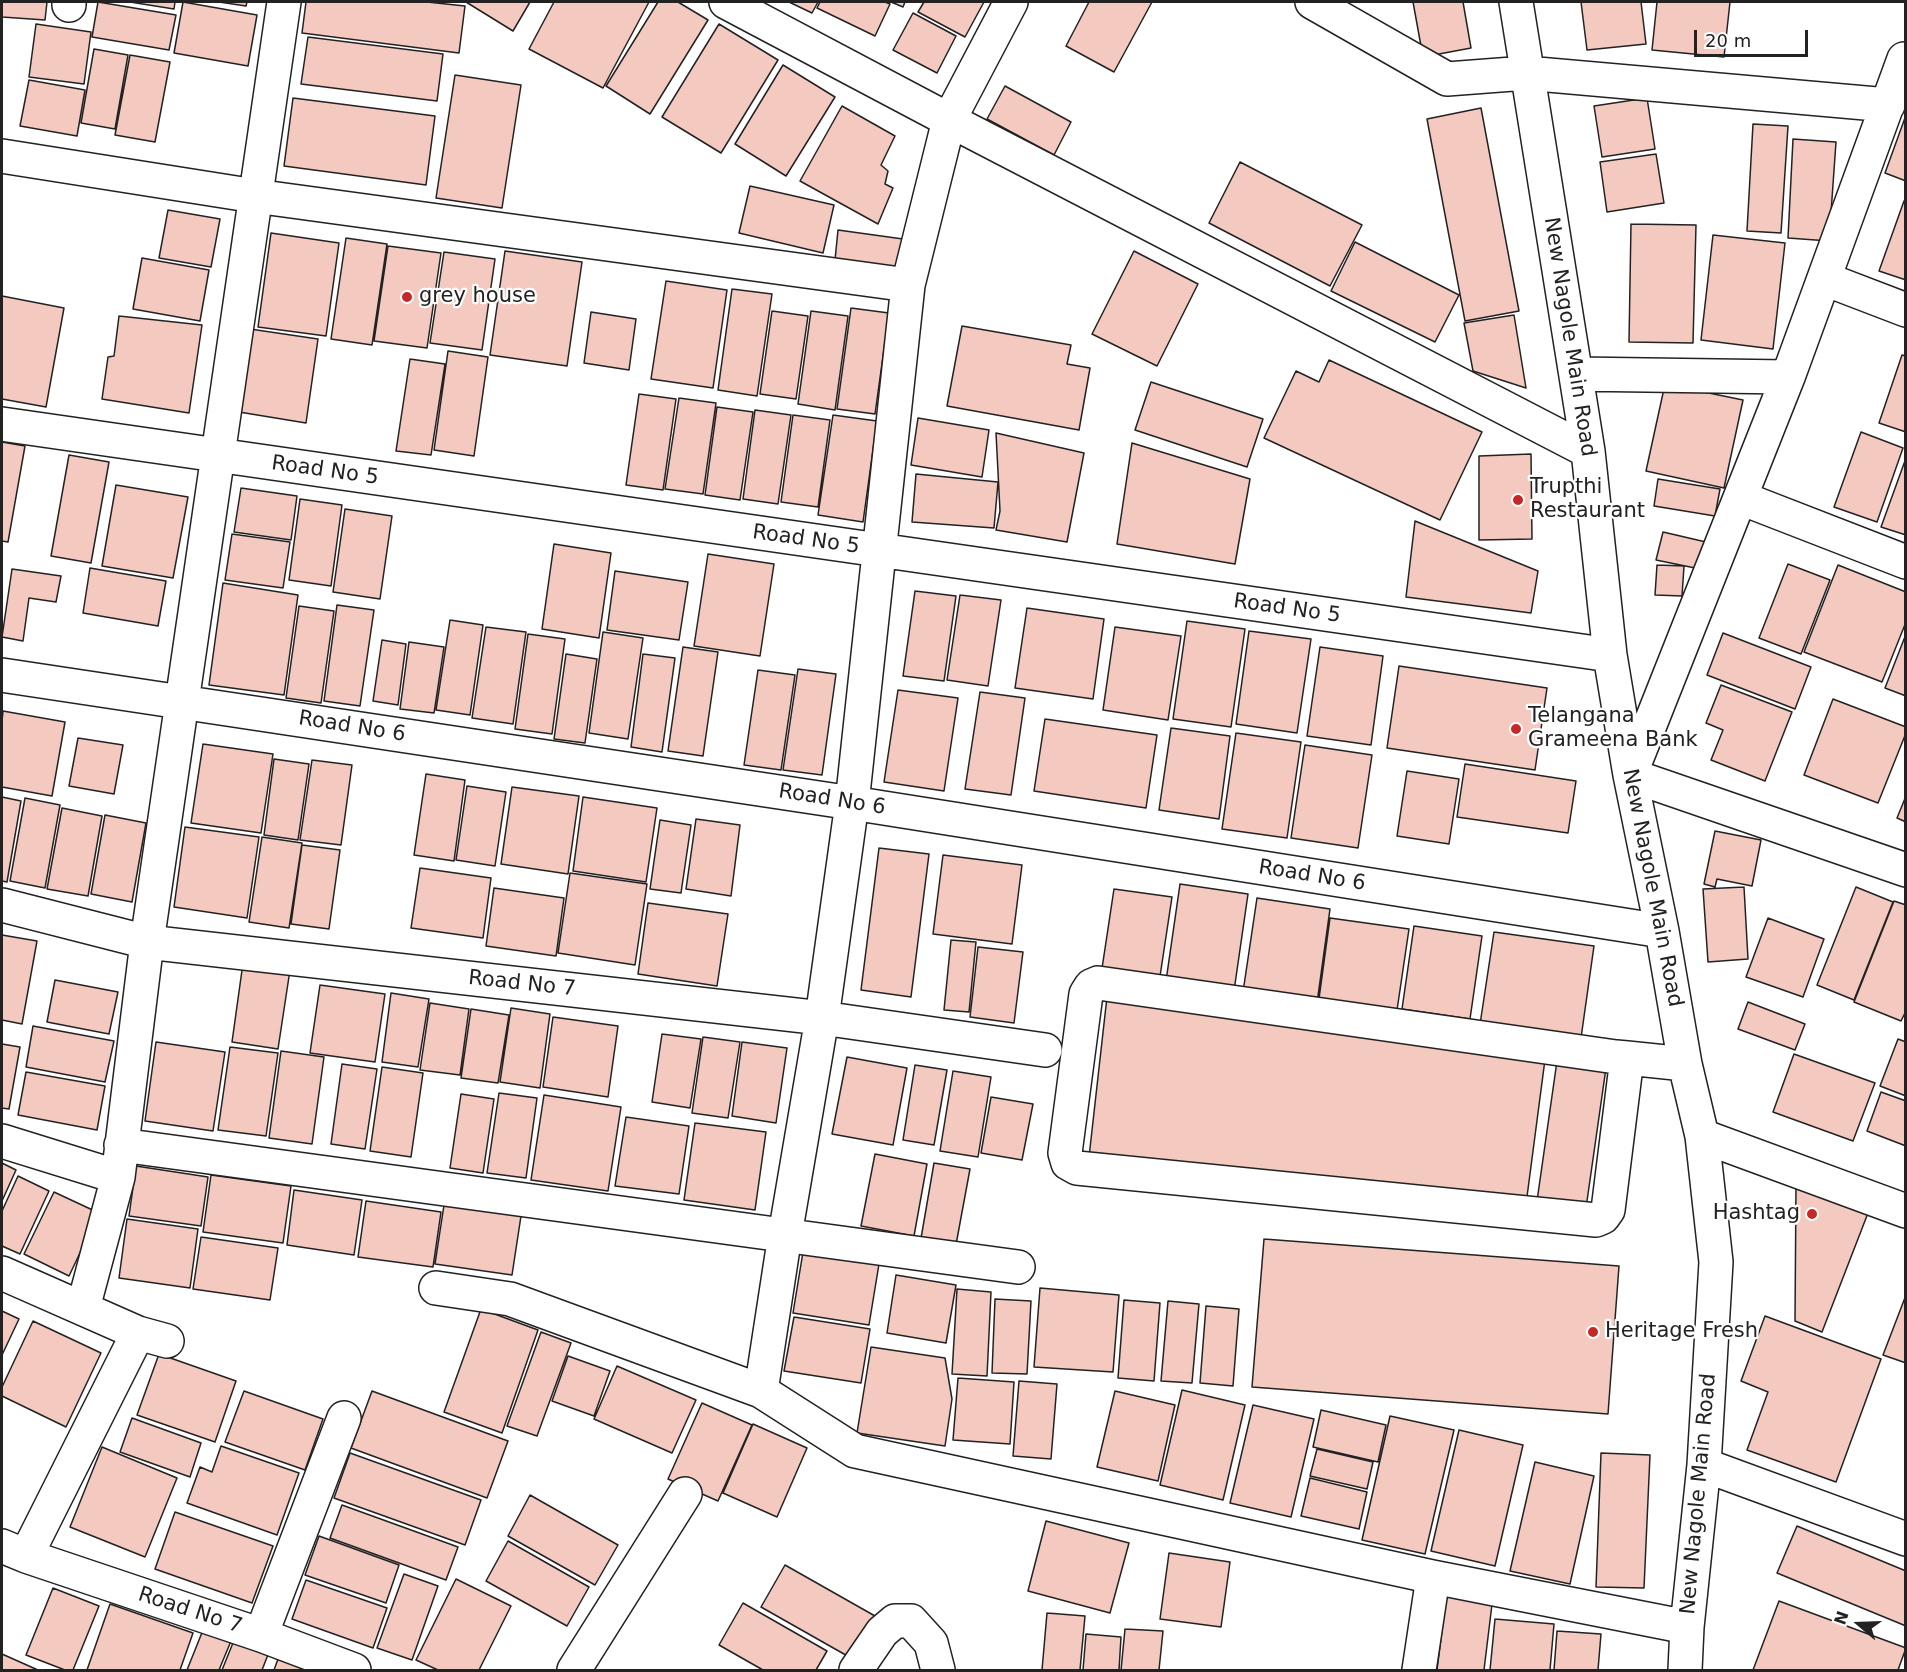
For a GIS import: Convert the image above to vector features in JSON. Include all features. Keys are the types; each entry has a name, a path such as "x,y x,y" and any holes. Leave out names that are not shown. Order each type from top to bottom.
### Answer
{"street":[{"path":"83,1308 118,1177 147,942 284,2"},
{"path":"726,2 1588,451"},
{"path":"761,1391 822,1018 852,802 908,285 949,120 1011,2"},
{"path":"1312,2 1448,79 1526,73 1888,105"},
{"name":"New Nagole Main Road","path":"1516,2 1588,451 1610,655 1630,775 1662,931 1685,1064 1702,1136 1716,1262 1704,1465 1685,1671"},
{"path":"1905,58 1742,498 1630,775 1905,870"},
{"path":"2,156 255,196 908,285"},
{"path":"1825,279 1905,310"},
{"path":"1576,374 1788,377"},
{"name":"Road No 5","path":"2,424 1610,655"},
{"path":"1742,498 1905,562"},
{"name":"Road No 6","path":"2,675 852,802 1662,931"},
{"name":"Road No 7","path":"2,905 147,942 822,1018 1045,1050"},
{"path":"1627,1058 1608,1210 1603,1217 1596,1220 1077,1168 1068,1163 1065,1153 1086,994 1091,986 1098,983 1627,1058 1685,1064"},
{"path":"1702,1136 1905,1211"},
{"path":"2,1141 118,1177"},
{"path":"121,1145 1018,1267"},
{"path":"2,1273 152,1337 14,1551"},
{"path":"436,1288 510,1299 761,1391 855,1451 1433,1577 1688,1627"},
{"path":"261,1635 344,1418"},
{"path":"1704,1465 1905,1539"},
{"path":"574,1671 685,1494"},
{"name":"Road No 7","path":"14,1551 261,1635 341,1668"},
{"path":"1419,1671 1433,1577"},
{"path":"856,1671 882,1632 895,1621 911,1621 932,1643 938,1671"}],"building":[{"path":"2,2 47,2 45,20 2,17"},
{"path":"98,2 176,15 169,50 92,37"},
{"path":"130,2 175,2 174,9"},
{"path":"183,2 257,15 248,66 174,53"},
{"path":"219,2 247,2 246,6"},
{"path":"306,2 427,2 465,6 459,53 302,33"},
{"path":"466,2 530,2 513,31"},
{"path":"554,2 649,2 603,88 529,49"},
{"path":"658,2 678,2 708,20 650,114 606,86"},
{"path":"789,2 818,2 812,13"},
{"path":"820,2 885,2 890,4 875,36 817,8"},
{"path":"891,2 905,2 903,7"},
{"path":"924,2 984,2 965,37 918,12"},
{"path":"1089,2 1152,2 1114,72 1066,46"},
{"path":"1413,2 1463,2 1471,48 1423,57"},
{"path":"1581,2 1641,2 1646,44 1587,50"},
{"path":"1657,2 1730,2 1724,57 1652,50"},
{"path":"913,13 956,36 937,73 893,50"},
{"path":"36,24 91,32 84,84 29,77"},
{"path":"719,24 778,60 721,153 662,117"},
{"path":"308,37 443,54 437,101 301,84"},
{"path":"94,49 128,55 115,129 81,123"},
{"path":"130,55 170,62 155,142 115,135"},
{"path":"783,65 835,97 786,176 735,144"},
{"path":"455,75 521,85 502,208 436,198"},
{"path":"29,80 85,90 77,136 20,126"},
{"path":"1005,86 1071,122 1054,155 987,119"},
{"path":"293,98 435,116 426,185 284,166"},
{"path":"1647,98 1655,149 1602,157 1594,106"},
{"path":"842,106 895,136 881,165 888,171 885,184 893,188 878,224 800,181"},
{"path":"1481,108 1519,311 1465,321 1427,119"},
{"path":"1906,115 1906,181 1885,173"},
{"path":"1753,124 1788,126 1781,233 1747,231"},
{"path":"1793,139 1836,142 1829,241 1788,238"},
{"path":"1656,154 1664,203 1607,212 1600,162"},
{"path":"1240,162 1362,225 1330,286 1209,223"},
{"path":"750,186 834,205 823,253 739,233"},
{"path":"1904,201 1906,202 1906,280 1879,271"},
{"path":"168,210 220,219 211,267 159,258"},
{"path":"1631,224 1696,225 1693,343 1629,342"},
{"path":"838,230 903,239 899,269 835,260"},
{"path":"271,233 339,243 326,336 258,327"},
{"path":"1713,235 1785,243 1773,349 1701,340"},
{"path":"346,238 387,244 372,345 331,339"},
{"path":"1355,242 1459,295 1435,342 1331,291"},
{"name":"grey house","path":"388,246 441,253 427,348 374,341"},
{"path":"505,251 582,262 567,366 490,355"},
{"path":"1134,251 1198,284 1157,366 1092,334"},
{"path":"444,252 495,259 482,350 430,343"},
{"path":"142,258 209,270 200,321 133,309"},
{"path":"666,281 727,290 713,388 651,379"},
{"path":"732,289 772,294 757,396 718,390"},
{"path":"2,296 64,308 46,407 2,399"},
{"path":"851,308 889,313 875,414 837,409"},
{"path":"772,311 808,316 796,399 760,394"},
{"path":"811,311 848,316 835,410 798,404"},
{"path":"591,312 636,319 629,370 584,363"},
{"path":"1514,315 1526,388 1473,371 1464,323"},
{"path":"119,316 202,325 189,413 102,399 108,357 114,356"},
{"path":"962,326 1071,345 1067,364 1090,368 1079,430 947,406"},
{"path":"250,329 318,339 306,423 239,412"},
{"path":"448,351 488,357 474,456 434,450"},
{"path":"1902,355 1906,356 1906,432 1879,423"},
{"path":"410,359 445,364 431,455 396,451"},
{"path":"1329,360 1482,432 1440,520 1264,438 1296,371 1319,382"},
{"path":"1151,382 1263,419 1247,467 1135,430"},
{"path":"1665,384 1743,400 1724,488 1646,471"},
{"path":"639,394 676,399 663,490 626,485"},
{"path":"679,398 716,403 703,494 665,489"},
{"path":"717,407 753,412 740,500 705,495"},
{"path":"755,410 791,415 778,504 743,499"},
{"path":"793,415 830,420 818,507 781,502"},
{"path":"833,415 877,421 863,522 818,515"},
{"path":"918,418 989,430 982,477 911,465"},
{"path":"1861,432 1903,448 1877,522 1834,507"},
{"path":"996,433 1084,453 1067,542 996,530 1000,511"},
{"path":"2,442 25,446 8,542 2,541"},
{"path":"1132,443 1250,479 1235,564 1117,544"},
{"path":"1531,454 1532,539 1479,540 1479,456"},
{"path":"69,455 109,462 91,563 51,556"},
{"path":"1906,458 1906,535 1881,527"},
{"path":"916,474 998,482 994,528 912,522"},
{"path":"1658,479 1720,489 1715,516 1654,506"},
{"path":"116,485 188,497 173,578 102,566"},
{"path":"241,488 297,496 291,540 234,532"},
{"path":"300,499 342,505 331,586 289,580"},
{"path":"345,509 392,516 380,599 333,592"},
{"path":"1415,521 1538,571 1531,613 1406,597"},
{"path":"1663,532 1706,542 1700,569 1656,560"},
{"path":"232,534 290,542 283,588 225,580"},
{"path":"554,544 611,553 599,638 542,629"},
{"path":"708,554 774,564 760,656 694,646"},
{"path":"1788,564 1830,580 1801,654 1759,638"},
{"path":"1657,565 1684,566 1682,596 1655,595"},
{"path":"1838,565 1906,592 1906,622 1882,682 1804,652"},
{"path":"90,568 166,581 158,626 83,613"},
{"path":"12,569 61,576 56,602 29,598 23,641 2,637"},
{"path":"615,571 688,582 679,640 607,630"},
{"path":"223,583 298,595 284,695 209,685"},
{"path":"915,591 956,596 944,681 903,676"},
{"path":"960,595 1001,600 988,686 947,680"},
{"path":"337,605 374,610 360,706 324,701"},
{"path":"299,606 334,611 321,703 286,698"},
{"path":"1027,608 1104,619 1093,699 1015,688"},
{"path":"450,620 483,625 470,715 436,710"},
{"path":"1187,621 1245,629 1231,727 1173,719"},
{"path":"486,627 526,632 513,724 472,718"},
{"path":"1115,627 1181,636 1168,720 1103,710"},
{"path":"1249,631 1311,639 1297,733 1236,724"},
{"path":"603,632 643,638 628,739 589,733"},
{"path":"1723,633 1811,667 1795,709 1707,675"},
{"path":"528,634 565,639 552,734 515,729"},
{"path":"1906,634 1906,696 1885,688"},
{"path":"382,640 406,644 398,705 373,701"},
{"path":"409,642 444,647 434,713 400,709"},
{"path":"683,647 718,652 703,756 668,751"},
{"path":"1320,647 1383,656 1371,745 1307,736"},
{"path":"566,654 597,659 585,743 554,739"},
{"path":"643,654 675,658 662,752 631,747"},
{"path":"1399,666 1547,688 1535,770 1387,748"},
{"path":"798,669 836,674 822,775 783,770"},
{"path":"758,670 795,675 781,770 744,765"},
{"path":"1721,685 1792,712 1765,781 1711,760 1723,730 1706,723"},
{"path":"898,690 958,698 944,791 884,782"},
{"path":"980,692 1025,698 1011,795 965,789"},
{"path":"1833,699 1906,727 1906,733 1878,803 1804,775"},
{"path":"3,711 65,722 52,796 2,787"},
{"path":"1045,719 1157,735 1146,808 1034,791"},
{"path":"1171,728 1230,736 1219,819 1159,810"},
{"path":"1236,733 1301,742 1287,838 1222,829"},
{"path":"78,738 123,745 114,794 69,786"},
{"path":"203,744 273,754 261,833 191,823"},
{"path":"1305,745 1372,755 1358,848 1291,838"},
{"path":"274,759 309,764 298,840 264,835"},
{"path":"312,760 352,765 341,845 300,840"},
{"path":"1465,764 1576,781 1568,833 1457,817"},
{"path":"1407,771 1459,779 1449,844 1397,836"},
{"path":"426,774 465,780 454,861 414,855"},
{"path":"467,786 506,792 495,866 456,860"},
{"path":"512,787 579,796 568,874 501,864"},
{"path":"1906,796 1906,822 1897,818"},
{"path":"2,797 21,801 7,882 2,881"},
{"path":"583,797 657,808 646,882 573,871"},
{"path":"25,798 60,805 45,888 10,881"},
{"path":"62,808 102,816 88,896 47,889"},
{"path":"105,815 146,823 132,902 91,894"},
{"path":"696,819 740,825 731,896 686,889"},
{"path":"660,820 691,825 681,893 650,889"},
{"path":"185,827 259,837 247,918 174,907"},
{"path":"1715,831 1761,840 1752,886 1717,879 1715,887 1704,884"},
{"path":"262,837 302,843 289,928 249,922"},
{"path":"302,845 340,850 329,929 291,924"},
{"path":"879,848 929,854 911,997 861,990"},
{"path":"943,855 1022,865 1012,944 933,934"},
{"path":"420,868 491,878 483,938 411,928"},
{"path":"570,873 647,884 635,965 558,953"},
{"path":"1180,884 1248,894 1234,991 1166,981"},
{"path":"1744,887 1748,959 1708,962 1703,889"},
{"path":"1856,887 1893,902 1854,1000 1817,985"},
{"path":"494,888 564,898 556,956 486,946"},
{"path":"1114,889 1172,897 1159,983 1101,975"},
{"path":"1257,898 1330,909 1317,1003 1243,992"},
{"path":"1894,901 1906,905 1906,1011 1901,1021 1854,1002"},
{"path":"648,903 728,914 717,986 638,974"},
{"path":"1330,918 1409,929 1396,1017 1318,1006"},
{"path":"1768,918 1824,939 1803,997 1746,977"},
{"path":"1414,926 1482,936 1470,1019 1402,1009"},
{"path":"1494,932 1594,946 1580,1045 1479,1031"},
{"path":"2,935 37,941 22,1024 2,1020"},
{"path":"951,940 976,942 969,1012 944,1010"},
{"path":"978,947 1023,952 1014,1023 970,1017"},
{"path":"243,963 290,970 278,1049 232,1042"},
{"path":"55,980 118,992 109,1034 47,1022"},
{"path":"320,985 385,994 375,1062 310,1053"},
{"path":"1108,988 1546,1052 1525,1212 1089,1157"},
{"path":"391,993 429,999 418,1067 382,1062"},
{"path":"1748,1002 1805,1024 1795,1050 1738,1029"},
{"path":"430,1003 469,1009 460,1075 420,1070"},
{"path":"511,1008 550,1014 540,1088 500,1082"},
{"path":"471,1009 509,1015 498,1083 461,1078"},
{"path":"553,1017 618,1026 608,1097 543,1087"},
{"path":"33,1026 114,1041 105,1082 26,1067"},
{"path":"662,1034 701,1039 690,1108 652,1102"},
{"path":"703,1037 740,1042 728,1118 692,1113"},
{"path":"1898,1039 1906,1042 1906,1096 1880,1086"},
{"path":"156,1042 225,1052 213,1131 145,1121"},
{"path":"742,1042 787,1048 776,1123 732,1116"},
{"path":"2,1044 20,1047 9,1109 2,1108"},
{"path":"230,1047 278,1053 266,1136 218,1130"},
{"path":"281,1051 324,1057 312,1144 269,1138"},
{"path":"1794,1054 1875,1083 1853,1141 1773,1112"},
{"path":"847,1057 907,1068 893,1145 832,1134"},
{"path":"1557,1061 1606,1068 1585,1215 1536,1208"},
{"path":"342,1064 377,1069 365,1149 331,1144"},
{"path":"915,1065 947,1070 934,1145 903,1140"},
{"path":"382,1067 423,1073 411,1157 370,1151"},
{"path":"953,1071 991,1077 978,1157 940,1151"},
{"path":"26,1072 105,1086 97,1130 18,1115"},
{"path":"1881,1092 1906,1101 1906,1146 1867,1131"},
{"path":"499,1093 537,1098 526,1178 487,1173"},
{"path":"461,1094 494,1099 483,1173 450,1168"},
{"path":"544,1095 621,1107 608,1191 531,1180"},
{"path":"991,1097 1033,1104 1022,1160 981,1153"},
{"path":"626,1117 689,1126 679,1194 615,1186"},
{"path":"695,1123 766,1132 755,1210 684,1200"},
{"path":"875,1154 927,1164 914,1236 861,1226"},
{"path":"2,1163 16,1170 2,1201"},
{"path":"934,1163 970,1169 955,1250 920,1244"},
{"path":"136,1166 208,1177 201,1226 129,1216"},
{"path":"211,1175 291,1186 283,1243 203,1232"},
{"path":"18,1176 49,1191 20,1254 2,1246 2,1211"},
{"path":"1796,1185 1868,1213 1822,1332 1795,1321"},
{"path":"294,1190 362,1200 354,1255 287,1245"},
{"path":"54,1192 99,1213 69,1276 24,1254"},
{"path":"366,1201 441,1212 433,1267 358,1257"},
{"path":"444,1205 521,1216 512,1275 435,1264"},
{"path":"127,1219 198,1229 190,1288 119,1278"},
{"path":"201,1237 278,1248 270,1300 193,1289"},
{"path":"1264,1239 1619,1266 1608,1414 1252,1387"},
{"path":"803,1252 879,1264 869,1325 793,1313"},
{"path":"896,1275 956,1285 946,1343 887,1333"},
{"path":"1040,1288 1119,1295 1113,1372 1034,1367"},
{"path":"957,1289 991,1292 987,1376 952,1374"},
{"path":"1906,1295 1906,1363 1883,1355"},
{"path":"995,1299 1031,1301 1027,1374 992,1373"},
{"path":"1124,1300 1160,1303 1154,1381 1118,1378"},
{"path":"1168,1301 1199,1304 1192,1383 1161,1381"},
{"path":"1206,1306 1239,1309 1233,1386 1200,1383"},
{"path":"481,1309 538,1330 502,1433 444,1412"},
{"path":"2,1311 19,1319 2,1355"},
{"path":"1765,1316 1881,1359 1836,1482 1747,1450 1768,1392 1741,1381"},
{"path":"794,1317 870,1329 861,1383 784,1371"},
{"path":"33,1321 101,1353 66,1427 2,1396 2,1387"},
{"path":"541,1332 571,1343 537,1436 507,1426"},
{"path":"871,1347 945,1358 952,1399 945,1446 857,1433"},
{"path":"159,1354 236,1381 215,1442 137,1415"},
{"path":"568,1356 610,1371 594,1416 552,1401"},
{"path":"617,1366 696,1400 672,1453 594,1419"},
{"path":"958,1378 1014,1382 1010,1444 953,1440"},
{"path":"1019,1381 1057,1384 1051,1459 1013,1456"},
{"path":"1182,1390 1245,1405 1223,1500 1160,1485"},
{"path":"244,1391 323,1419 305,1470 225,1442"},
{"path":"372,1391 508,1441 487,1498 351,1448"},
{"path":"1115,1391 1175,1405 1158,1481 1097,1467"},
{"path":"702,1403 752,1425 718,1501 668,1479"},
{"path":"1253,1405 1314,1419 1291,1517 1230,1503"},
{"path":"1321,1410 1386,1425 1378,1462 1313,1447"},
{"path":"1390,1416 1454,1430 1425,1554 1362,1540"},
{"path":"132,1418 201,1443 190,1477 120,1452"},
{"path":"753,1424 807,1448 777,1517 723,1493"},
{"path":"1459,1430 1523,1445 1495,1566 1431,1551"},
{"path":"221,1446 299,1473 277,1535 187,1503 200,1467 212,1472"},
{"path":"102,1447 177,1478 145,1557 70,1527"},
{"path":"1317,1449 1373,1462 1367,1489 1310,1476"},
{"path":"350,1453 481,1500 465,1545 334,1498"},
{"path":"1601,1453 1650,1455 1644,1588 1596,1587"},
{"path":"1535,1462 1594,1476 1570,1584 1510,1571"},
{"path":"1310,1478 1367,1492 1359,1529 1301,1516"},
{"path":"530,1495 618,1545 595,1585 508,1536"},
{"path":"342,1505 458,1547 446,1580 330,1538"},
{"path":"175,1512 273,1546 252,1603 155,1569"},
{"path":"1046,1521 1129,1543 1110,1613 1028,1591"},
{"path":"1797,1526 1906,1571 1906,1626 1777,1573"},
{"path":"319,1536 399,1565 386,1603 305,1575"},
{"path":"508,1541 589,1587 567,1626 486,1581"},
{"path":"1169,1553 1230,1562 1221,1627 1160,1619"},
{"path":"785,1565 875,1616 851,1658 761,1607"},
{"path":"404,1574 438,1586 412,1660 377,1648"},
{"path":"456,1579 511,1606 479,1670 438,1670 416,1660"},
{"path":"306,1580 387,1608 373,1648 292,1619"},
{"path":"53,1588 99,1606 73,1670 65,1670 26,1655"},
{"path":"1447,1591 1493,1596 1484,1670 1437,1670"},
{"path":"1779,1601 1906,1648 1898,1670 1753,1670"},
{"path":"743,1603 827,1651 816,1670 763,1670 719,1645"},
{"path":"110,1604 193,1633 180,1670 87,1670"},
{"path":"1047,1613 1085,1616 1080,1670 1042,1670"},
{"path":"1495,1619 1554,1624 1550,1670 1490,1670"},
{"path":"1125,1629 1163,1631 1159,1670 1121,1670"},
{"path":"203,1630 231,1641 219,1670 187,1670"},
{"path":"1557,1631 1601,1634 1598,1670 1554,1670"},
{"path":"237,1633 271,1647 262,1670 222,1670"},
{"path":"1086,1634 1121,1637 1119,1670 1083,1670"},
{"path":"2,1654 38,1670 2,1670"},
{"path":"278,1659 308,1670 274,1670"}],"place":[{"name":"grey house","path":"407,297"},
{"name":"Trupthi Restaurant","path":"1518,500"},
{"name":"Telangana Grameena Bank","path":"1516,729"},
{"name":"Hashtag","path":"1812,1214"},
{"name":"Heritage Fresh","path":"1593,1332"}]}
